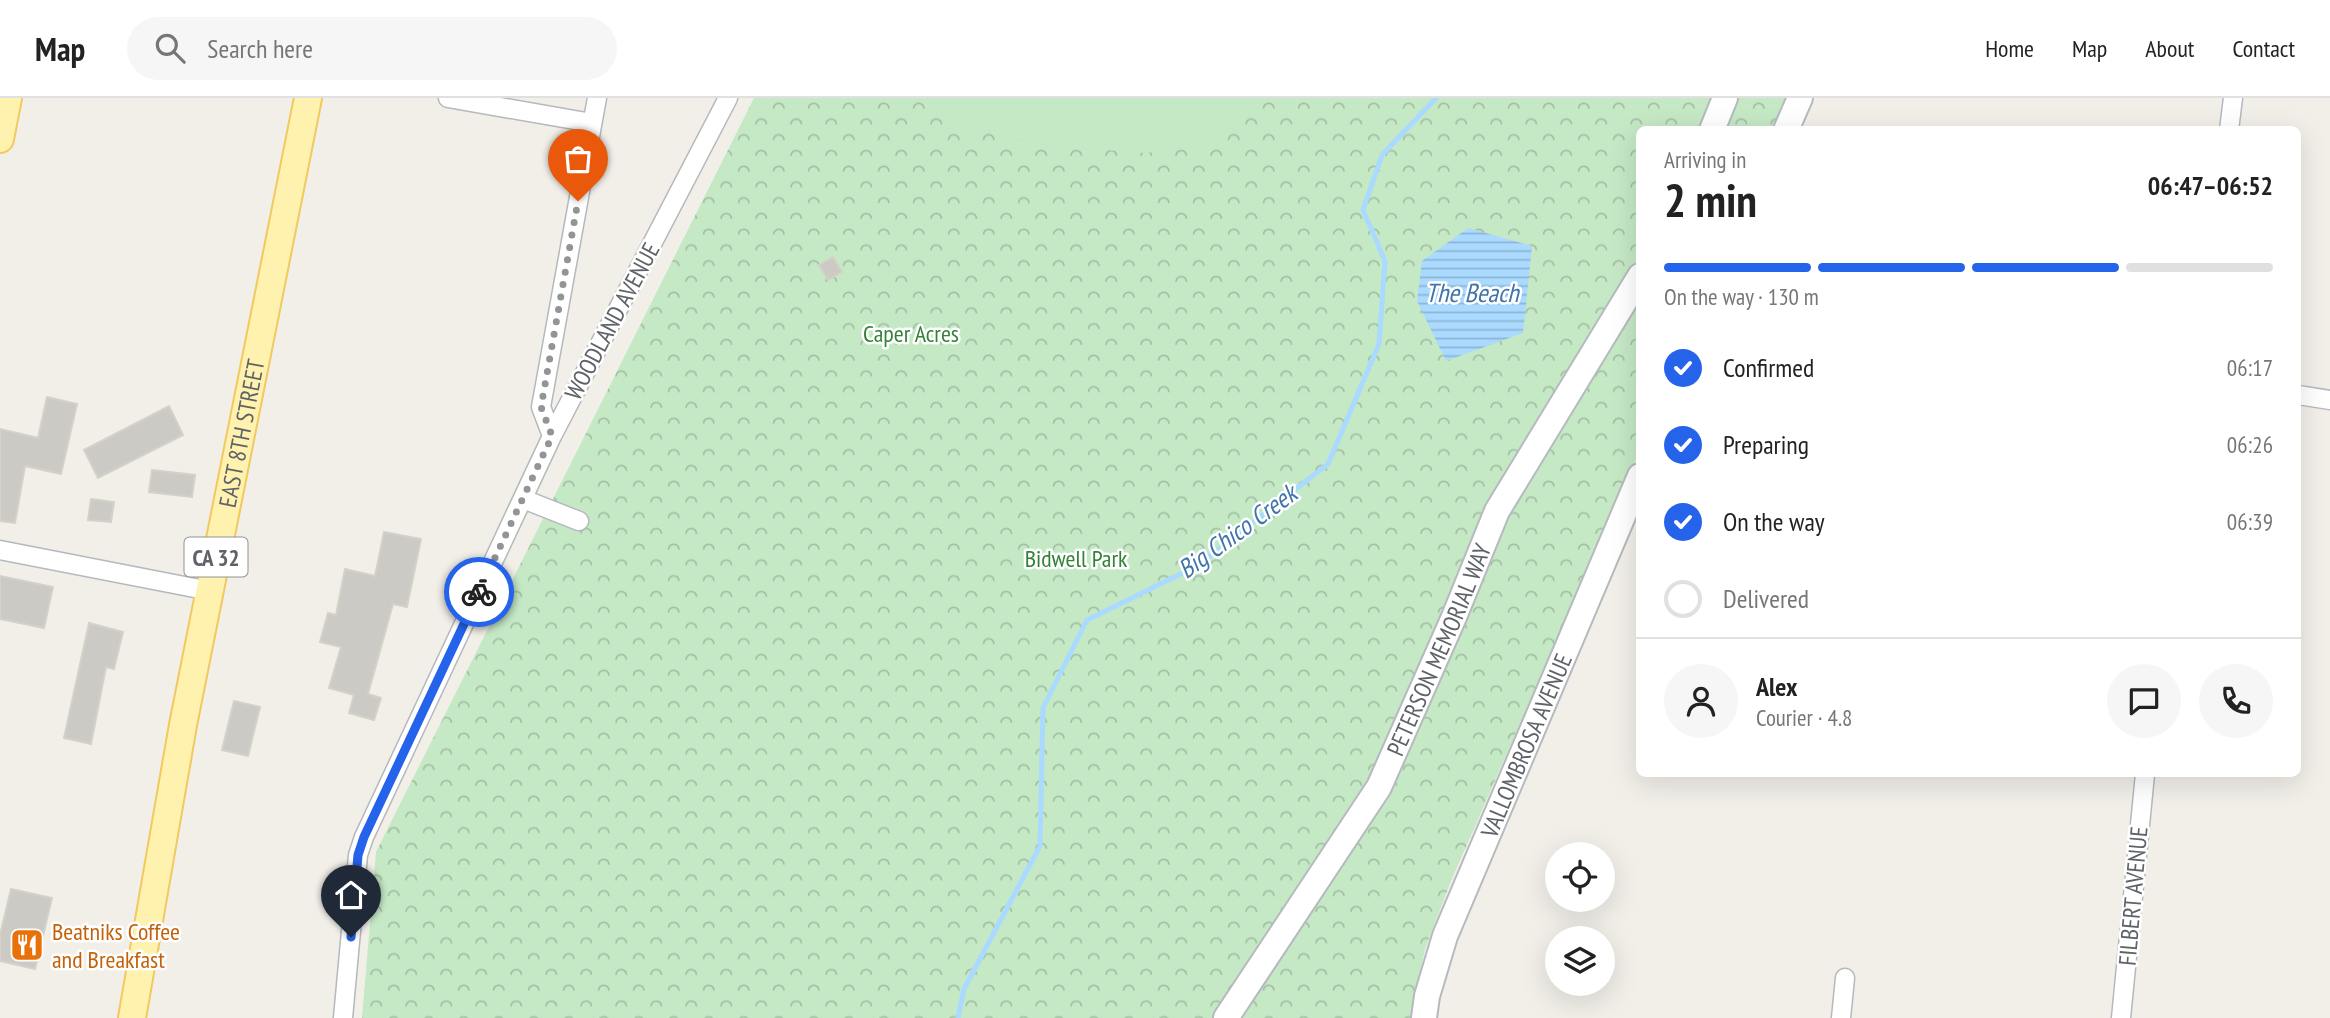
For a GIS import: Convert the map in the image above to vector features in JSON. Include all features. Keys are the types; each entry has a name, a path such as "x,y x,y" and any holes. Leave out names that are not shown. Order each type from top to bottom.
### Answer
{"main road":[{"path":"0,139 8,98"},
{"name":"EAST 8TH STREET","path":"132,1018 183,725 308,98"}],"street":[{"path":"448,98 592,124"},
{"path":"552,436 541,407 597,98"},
{"name":"WOODLAND AVENUE","path":"343,1018 358,855 364,837 552,436 729,98"},
{"path":"1714,126 1725,98"},
{"path":"1788,126 1800,98"},
{"path":"2230,126 2233,98"},
{"name":"PETERSON MEMORIAL WAY","path":"1226,1018 1378,787 1454,617 1497,511 1636,283"},
{"path":"2301,395 2330,400"},
{"name":"VALLOMBROSA AVENUE","path":"1423,1018 1445,936 1636,485"},
{"path":"523,499 579,521"},
{"path":"0,550 210,591"},
{"name":"FILBERT AVENUE","path":"2121,1018 2145,777"},
{"path":"1841,1018 1845,978"}],"green space":[{"name":"Bidwell Park","path":"754,98 1790,98 1778,126 1636,126 1636,459 1451,881 1425,949 1411,1018 362,1018 376,852"},
{"path":"932,98 1270,98 1227,136 1193,148 1144,153 1012,139 950,121"}],"water":[{"name":"The Beach","path":"1468,228 1532,246 1523,333 1446,361 1417,301 1422,261"}],"building":[{"path":"833,257 842,272 828,280 819,265"},
{"path":"47,397 77,404 61,474 25,466 15,523 0,521 0,429 38,438"},
{"path":"169,406 183,435 98,478 84,450"},
{"path":"152,470 195,475 192,497 149,492"},
{"path":"91,499 114,502 111,522 88,520"},
{"path":"384,532 421,539 407,607 393,604 368,694 381,698 374,720 349,713 354,695 329,688 341,647 320,642 328,613 336,615 345,569 375,576"},
{"path":"0,576 53,587 44,628 0,619"},
{"path":"89,623 123,632 114,669 106,667 91,744 64,738"},
{"path":"234,701 260,707 248,756 222,750"},
{"path":"11,889 52,898 35,969 0,961 0,935"}],"waterway":[{"name":"Big Chico Creek","path":"958,1018 964,989 1040,846 1043,708 1087,620 1197,566 1328,464 1379,344 1385,261 1363,210 1382,155 1436,98"}],"way so far":[{"path":"479,592 552,436 541,407 578,201"}],"place":[{"name":"Beatniks Coffee and Breakfast","path":"27,945"}],"route":[{"path":"351,937 358,855 364,837 479,592"}],"park label":[{"name":"Caper Acres","path":"911,333"}]}
